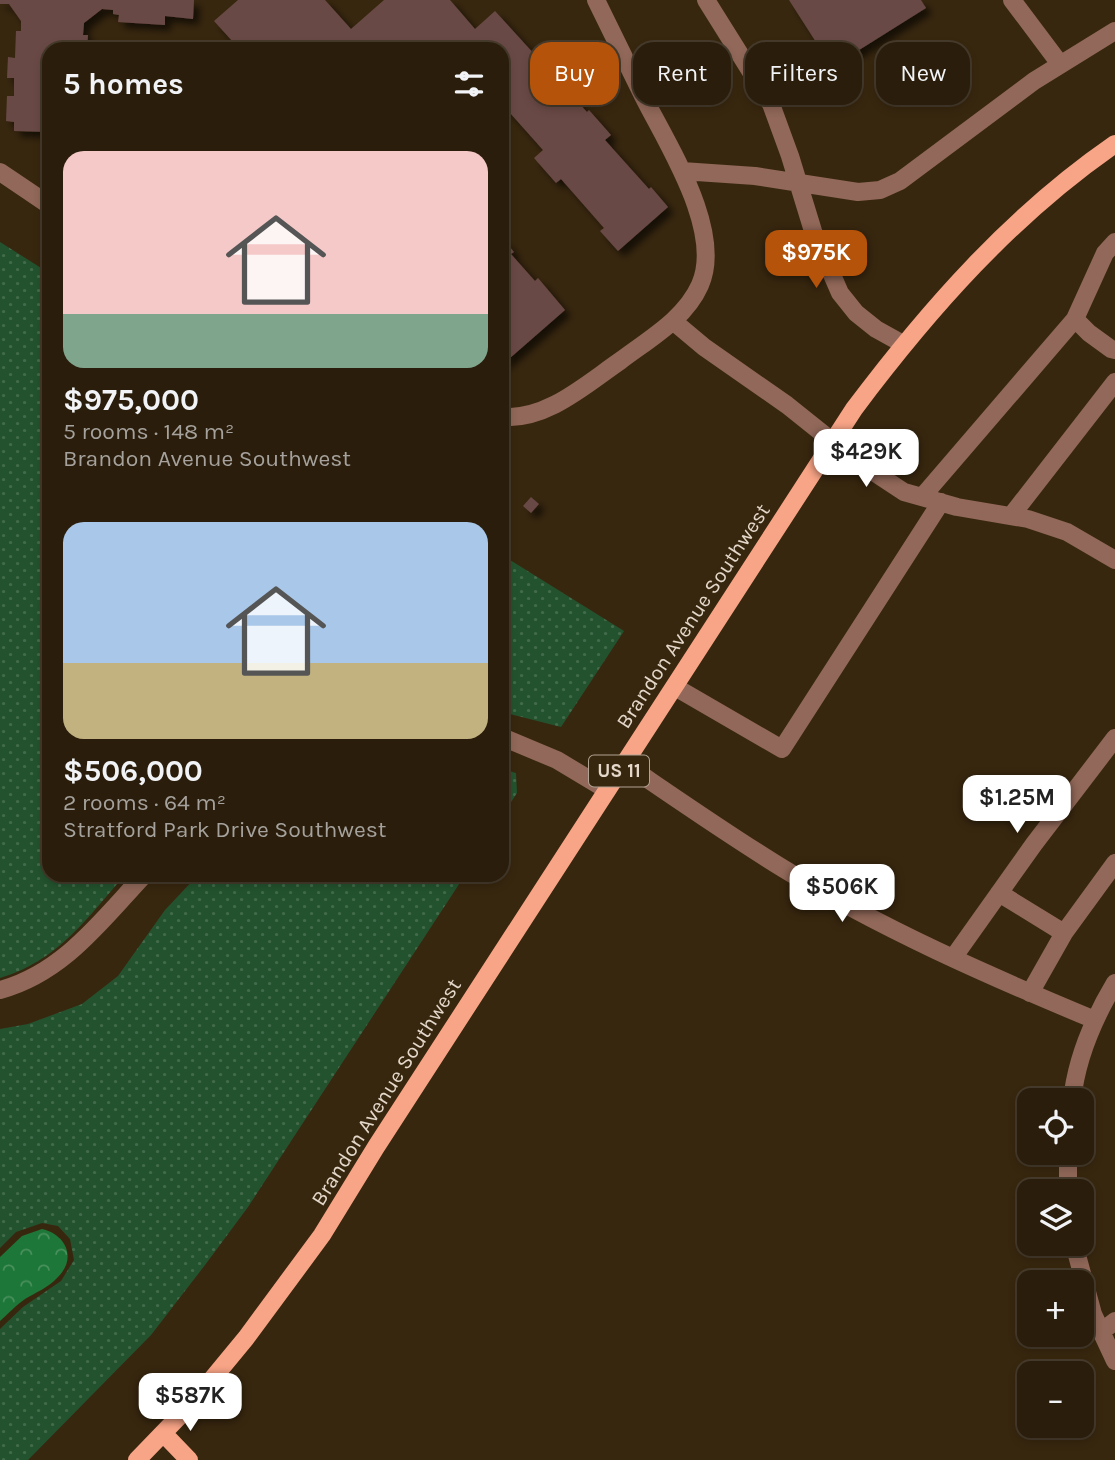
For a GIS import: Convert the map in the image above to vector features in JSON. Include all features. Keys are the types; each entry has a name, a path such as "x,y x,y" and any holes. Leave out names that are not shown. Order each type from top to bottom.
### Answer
{"main road":[{"name":"Brandon Avenue Southwest","path":"137,1460 194,1401 246,1338 322,1235 832,441 903,344 979,260 1034,207 1115,144"},
{"path":"164,1434 189,1460"}],"street":[{"path":"509,416 540,413 580,389 673,321 690,304 701,283 706,261 705,242 696,206 682,171 596,0"},
{"path":"706,0 771,104 813,231 840,293 856,313 876,329 903,344"},
{"path":"1012,0 1060,64"},
{"path":"682,171 755,176 858,192 880,190 901,181 973,125 1060,64 1115,31"},
{"path":"0,172 42,200"},
{"path":"922,497 1075,319 1105,253 1115,242"},
{"path":"1075,319 1111,349 1115,349"},
{"path":"673,321 704,347 904,492 1028,519 1067,532 1115,560"},
{"path":"1011,516 1115,382"},
{"path":"675,687 782,749 941,502"},
{"path":"953,958 1115,738"},
{"path":"509,740 557,760 607,790"},
{"path":"624,764 784,870 862,913 953,958 1095,1020"},
{"path":"1030,993 1064,933 1115,863"},
{"path":"0,990 20,985 48,971 73,951 137,882"},
{"path":"999,893 1064,933"},
{"path":"1075,1088 1080,1062 1095,1020 1115,983"},
{"path":"1077,1256 1081,1275 1108,1326 1115,1361"}],"green space":[{"path":"0,242 42,269 42,882 119,882 84,922 55,949 39,961 0,978"},
{"path":"509,559 624,631 561,727 509,714"},
{"path":"509,771 516,773 517,793 509,805"},
{"path":"191,882 460,882 248,1207 151,1335 28,1460 0,1460 0,1329 23,1307 61,1281 74,1260 70,1239 58,1226 42,1223 16,1232 0,1248 0,1029 28,1024 82,1004 118,976 165,910"},
{"path":"42,1229 51,1232 63,1242 68,1256 67,1263 54,1281 22,1301 0,1321 0,1257 22,1236"}],"building":[{"path":"0,0 194,0 193,19 165,16 165,25 118,22 119,15 113,14 113,10 102,9 84,23 83,35 88,35 88,42 42,42 42,132 14,131 14,122 6,121 7,96 14,96 14,78 7,78 8,57 15,58 16,31 21,31 21,21 9,4 0,4"},
{"path":"238,0 325,0 351,29 384,0 450,0 475,29 495,11 530,49 530,105 581,105 587,112 589,110 611,135 605,140 668,207 618,251 600,231 604,228 561,179 556,183 534,158 543,150 509,112 509,42 233,42 214,21"},
{"path":"789,0 921,0 926,8 862,48 862,42 816,42"},
{"path":"509,246 514,252 511,254 535,281 538,278 565,310 509,359"},
{"path":"531,497 539,504 531,513 523,506"}]}
